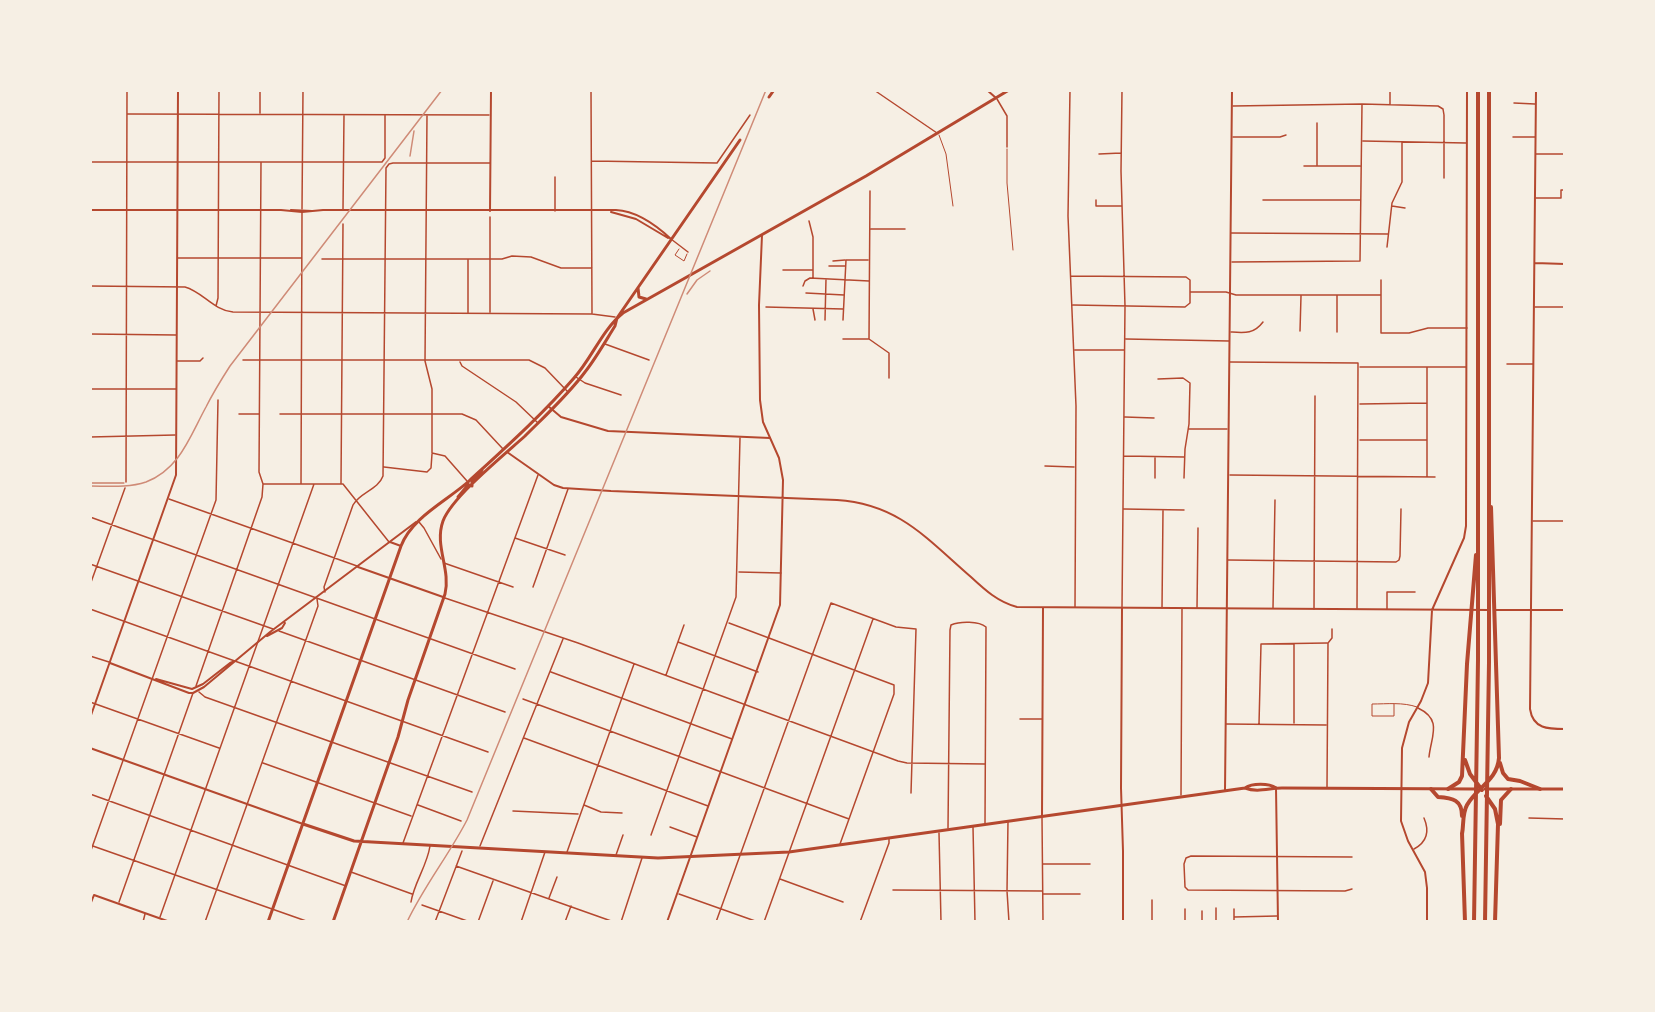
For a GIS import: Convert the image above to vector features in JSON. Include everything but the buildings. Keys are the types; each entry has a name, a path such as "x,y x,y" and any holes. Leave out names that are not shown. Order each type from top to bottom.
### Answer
{"highway":[{"path":"1474,922 1478,623 1478,90"},
{"path":"1485,922 1489,623 1489,90"},
{"path":"1489,488 1492,514 1499,758 1506,778 1540,789"},
{"path":"1448,789 1461,779 1464,757 1470,622 1478,540"},
{"path":"1464,757 1470,774 1495,809 1498,837"},
{"path":"1462,834 1466,808 1495,774 1499,758"},
{"path":"1431,789 1438,797 1451,798 1460,804 1465,922"},
{"path":"1495,922 1501,802 1511,789"}],"main road":[{"path":"90,718 176,475 178,90"},
{"path":"490,90 490,211"},
{"path":"769,97 774,90"},
{"path":"987,90 996,98"},
{"path":"456,500 578,378 604,344 617,318 1009,90"},
{"path":"1225,790 1232,90"},
{"path":"1427,922 1427,882 1422,863 1402,824 1403,741 1409,722 1425,692 1429,679 1431,610 1464,538 1466,526 1467,90"},
{"path":"1536,90 1531,716 1535,723 1544,728 1565,729"},
{"path":"578,378 638,286 740,140"},
{"path":"90,210 621,211 636,215 671,239"},
{"path":"668,922 780,608 783,498 781,465 762,415 760,400 759,305 762,235"},
{"path":"1534,263 1565,264"},
{"path":"638,286 639,297 648,299"},
{"path":"549,407 561,417 608,431 770,438"},
{"path":"268,922 408,531 506,451"},
{"path":"506,451 554,485 569,488 850,500 879,507 910,524 996,598 1017,607 1565,610"},
{"path":"472,486 472,482 482,469"},
{"path":"333,922 444,597 447,583 440,543 441,528 446,515 468,482"},
{"path":"110,663 193,693 411,524 418,521"},
{"path":"390,542 401,546"},
{"path":"358,567 444,597"},
{"path":"1042,816 1044,608"},
{"path":"1122,608 1123,922"},
{"path":"267,636 278,631 285,622"},
{"path":"154,679 189,689 197,689"},
{"path":"90,748 350,840 642,858 739,856 789,852 1245,788 1248,785 1272,785 1276,788 1565,789"},
{"path":"1276,788 1278,922"},
{"path":"90,905 92,894 170,922"}],"street":[{"path":"126,482 127,90"},
{"path":"215,307 218,298 219,90"},
{"path":"260,90 260,114"},
{"path":"301,484 303,90"},
{"path":"591,90 592,314"},
{"path":"874,90 938,133"},
{"path":"1070,90 1068,216 1074,350 1075,608"},
{"path":"1122,90 1121,153 1125,276 1122,608"},
{"path":"1390,90 1390,105"},
{"path":"996,98 1007,116 1007,147"},
{"path":"1514,104 1536,104"},
{"path":"1231,262 1360,261 1362,105"},
{"path":"1232,106 1390,105 1442,108 1444,178"},
{"path":"127,114 490,115"},
{"path":"343,210 344,114"},
{"path":"90,162 384,161 385,114"},
{"path":"383,467 427,472 431,468 432,389 424,361 427,115"},
{"path":"591,161 717,163 750,115"},
{"path":"1317,123 1317,166"},
{"path":"1232,137 1286,135"},
{"path":"1513,137 1535,137"},
{"path":"1362,141 1467,143"},
{"path":"1387,247 1391,206 1402,182 1402,142"},
{"path":"1099,154 1121,153"},
{"path":"1535,154 1565,154"},
{"path":"261,162 258,472 263,484 262,497 197,689 205,697 472,792"},
{"path":"326,592 324,587 356,500 382,481 385,171 389,164 490,163"},
{"path":"1304,166 1361,166"},
{"path":"555,177 555,211"},
{"path":"1535,198 1561,198 1561,190 1565,190"},
{"path":"869,339 870,191"},
{"path":"1096,200 1096,206 1123,206"},
{"path":"1263,200 1361,200"},
{"path":"1391,206 1405,208"},
{"path":"490,217 490,313"},
{"path":"809,221 813,237 813,279"},
{"path":"343,224 341,483 390,542"},
{"path":"870,229 905,230"},
{"path":"1231,233 1388,234"},
{"path":"671,239 688,252"},
{"path":"322,259 531,257 561,268 592,268"},
{"path":"177,258 301,258"},
{"path":"468,259 468,313"},
{"path":"843,320 846,260"},
{"path":"833,261 870,260"},
{"path":"829,266 846,266"},
{"path":"783,270 813,270"},
{"path":"1071,276 1186,277 1190,280 1190,303 1185,307 1072,305"},
{"path":"803,286 805,281 813,279 870,281"},
{"path":"825,320 826,279"},
{"path":"1381,280 1381,333 1409,333 1428,328 1467,328"},
{"path":"90,286 177,286 195,290 215,307 228,312 592,314 617,318"},
{"path":"1190,292 1380,295"},
{"path":"806,293 845,295"},
{"path":"1300,331 1301,295"},
{"path":"1337,295 1337,332"},
{"path":"766,307 844,309"},
{"path":"1534,307 1565,307"},
{"path":"813,308 815,320"},
{"path":"1230,332 1251,333 1263,322"},
{"path":"90,334 177,335"},
{"path":"843,339 869,339 889,353 889,378"},
{"path":"1125,339 1230,341"},
{"path":"604,344 649,360"},
{"path":"1074,350 1125,350"},
{"path":"177,361 200,361 203,358"},
{"path":"243,360 535,362 545,368 567,390"},
{"path":"460,361 462,366 516,402 536,421"},
{"path":"1230,362 1359,363 1357,610"},
{"path":"1507,364 1533,364"},
{"path":"1359,367 1467,367"},
{"path":"1427,367 1427,476"},
{"path":"578,378 621,395"},
{"path":"1158,379 1183,378 1189,380 1189,429 1184,457 1184,478"},
{"path":"90,389 176,389"},
{"path":"1314,610 1315,396"},
{"path":"90,853 91,845 154,679 218,492 218,399"},
{"path":"1359,404 1427,403"},
{"path":"239,414 259,414"},
{"path":"280,414 462,414 472,417 506,451"},
{"path":"1124,417 1154,418"},
{"path":"1189,429 1229,429"},
{"path":"90,437 176,435"},
{"path":"651,835 736,597 740,437"},
{"path":"1359,440 1427,440"},
{"path":"432,453 445,456 468,482"},
{"path":"1123,456 1184,457"},
{"path":"1155,457 1155,478"},
{"path":"1045,466 1076,467"},
{"path":"403,843 535,479 539,474"},
{"path":"1229,475 1435,477"},
{"path":"160,918 314,483"},
{"path":"263,484 341,483"},
{"path":"90,585 125,488"},
{"path":"533,587 569,488"},
{"path":"168,499 358,567"},
{"path":"1273,609 1275,500"},
{"path":"1123,509 1184,510"},
{"path":"1228,560 1396,562 1399,560 1401,509"},
{"path":"1162,608 1163,510"},
{"path":"90,517 515,669"},
{"path":"418,521 444,563 513,586"},
{"path":"1532,521 1565,521"},
{"path":"1197,528 1197,609"},
{"path":"514,538 565,555"},
{"path":"90,564 274,629"},
{"path":"738,572 781,573"},
{"path":"1387,610 1387,592 1415,592"},
{"path":"444,597 903,762 985,764"},
{"path":"205,922 318,606 317,598"},
{"path":"716,922 831,603 898,628 916,629 911,793"},
{"path":"90,609 488,752"},
{"path":"1181,796 1182,609"},
{"path":"764,922 873,619"},
{"path":"728,622 892,683 895,687 840,844"},
{"path":"948,829 950,630 953,624 981,623 986,627 985,824"},
{"path":"666,676 684,625"},
{"path":"1327,788 1328,643 1332,638 1332,629"},
{"path":"278,631 458,693 505,712"},
{"path":"480,848 563,638"},
{"path":"678,642 758,672"},
{"path":"1294,643 1294,724"},
{"path":"1259,724 1261,644 1328,643"},
{"path":"90,656 110,663"},
{"path":"567,853 634,664"},
{"path":"550,672 733,739"},
{"path":"118,903 193,693"},
{"path":"523,699 849,819"},
{"path":"90,702 220,748"},
{"path":"1418,707 1429,716 1434,725 1429,757"},
{"path":"1020,719 1043,719"},
{"path":"1226,724 1327,725"},
{"path":"524,738 709,806"},
{"path":"262,763 412,817"},
{"path":"90,794 346,886"},
{"path":"417,804 461,821"},
{"path":"583,805 601,812 622,813"},
{"path":"513,811 580,814"},
{"path":"1042,816 1043,922"},
{"path":"1413,849 1426,838 1427,827 1424,818"},
{"path":"1529,818 1565,819"},
{"path":"1008,820 1009,922"},
{"path":"973,825 975,922"},
{"path":"670,827 698,838"},
{"path":"939,830 941,922"},
{"path":"616,856 623,834"},
{"path":"860,922 889,843 888,837"},
{"path":"91,845 309,922"},
{"path":"411,902 430,845"},
{"path":"435,922 462,851"},
{"path":"521,922 545,852"},
{"path":"1352,857 1187,857 1184,864 1186,889 1352,889"},
{"path":"621,922 642,858"},
{"path":"1042,864 1090,864"},
{"path":"456,866 614,922"},
{"path":"351,872 412,894"},
{"path":"549,899 557,877"},
{"path":"478,922 493,879"},
{"path":"779,879 843,902"},
{"path":"893,890 1080,894"},
{"path":"678,893 758,922"},
{"path":"1152,900 1152,922"},
{"path":"422,905 470,922"},
{"path":"565,922 571,906"},
{"path":"1216,908 1216,922"},
{"path":"1185,909 1185,922"},
{"path":"1234,909 1234,922"},
{"path":"1202,911 1202,922"},
{"path":"143,922 146,913"},
{"path":"1234,917 1278,916"}],"lane":[{"path":"938,133 946,154 953,206"},
{"path":"1007,147 1007,183 1013,250"},
{"path":"680,247 675,255 684,261 688,252"},
{"path":"90,483 126,482"},
{"path":"1394,704 1394,717 1372,716 1372,704 1394,704 1418,707"}],"railway":[{"path":"90,486 125,486 146,482 158,476 176,460 230,366 442,90"},
{"path":"407,922 467,820 766,90"},
{"path":"410,156 414,131"},
{"path":"687,294 697,280 710,271"}]}
